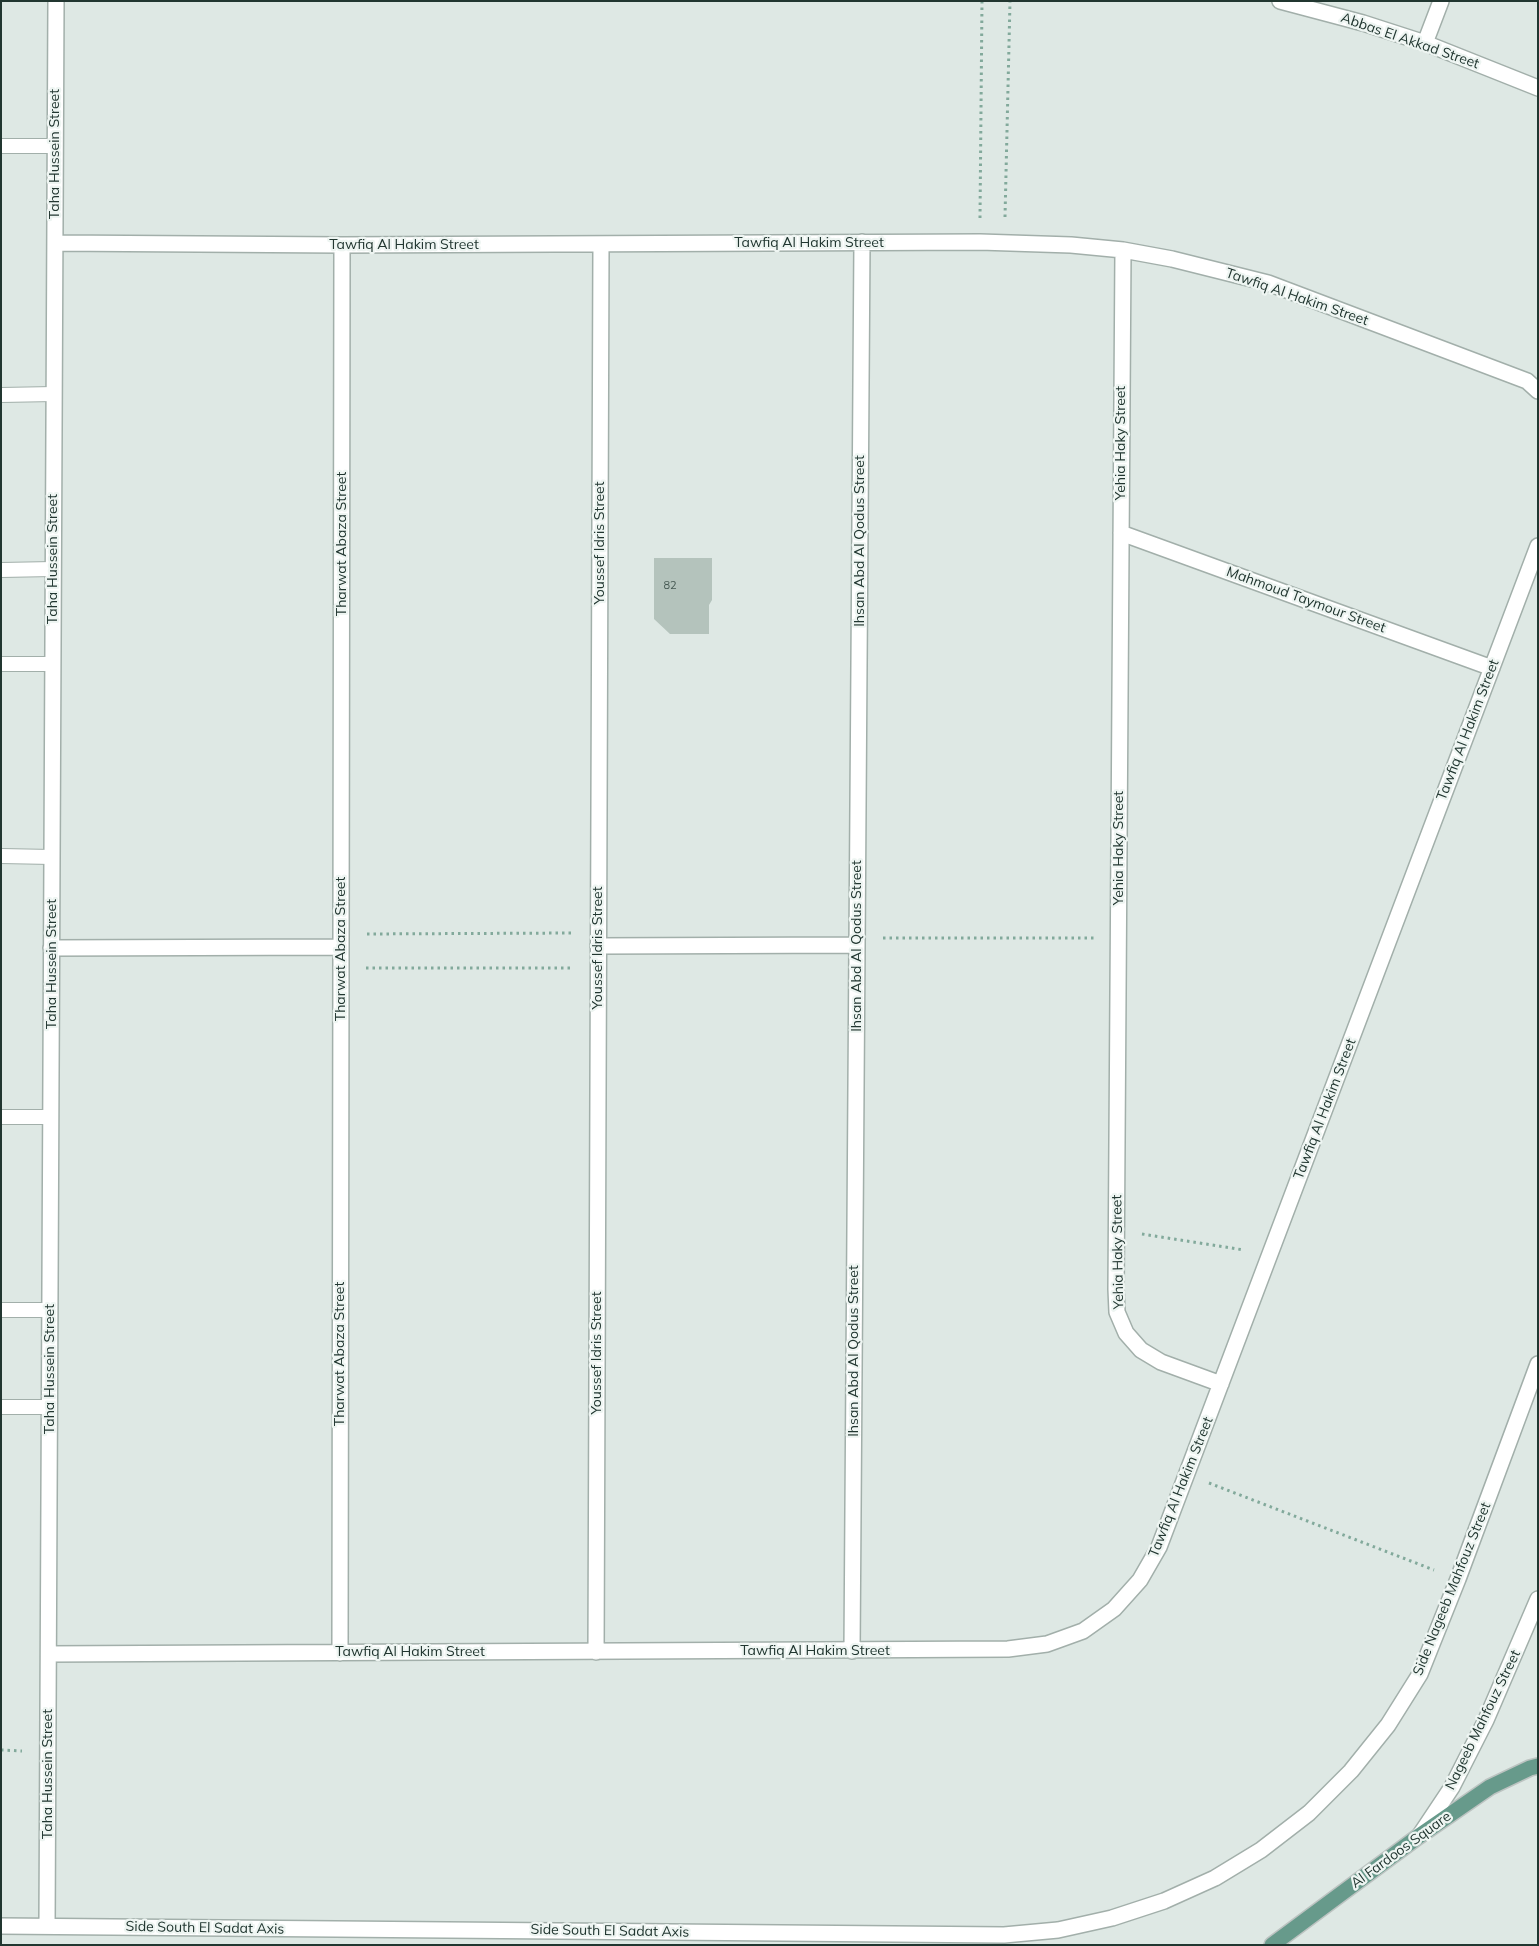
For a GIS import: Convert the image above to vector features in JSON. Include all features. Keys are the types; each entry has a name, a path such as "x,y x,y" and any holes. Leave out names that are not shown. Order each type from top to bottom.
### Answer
{"main road":[{"name":"Al Fardoos Square","path":"1272,1945 1419,1836 1490,1788 1530,1768 1538,1766"}],"street":[{"name":"Taha Hussein Street","path":"47,1926 56,1"},
{"name":"Abbas El Akkad Street","path":"1280,1 1364,23 1424,43 1538,88"},
{"path":"1424,43 1441,1"},
{"name":"Ihsan Abd Al Qodus Street","path":"852,1650 862,242"},
{"name":"Tawfiq Al Hakim Street","path":"55,243 342,245 980,242 1070,244 1123,250 1181,261 1268,283 1526,382 1538,391"},
{"name":"Youssef Idris Street","path":"596,1652 601,244"},
{"name":"Tharwat Abaza Street","path":"340,1653 342,245"},
{"name":"Yehia Haky Street","path":"1123,250 1117,1312 1126,1333 1141,1350 1161,1362 1221,1384"},
{"name":"Mahmoud Taymour Street","path":"1121,533 1492,668"},
{"name":"Tawfiq Al Hakim Street","path":"48,1654 1008,1649 1047,1644 1083,1631 1114,1609 1140,1580 1159,1547 1188,1475 1538,546"},
{"path":"598,939 857,942"},
{"path":"52,948 341,940"},
{"name":"Side Nageeb Mahfouz Street","path":"1261,1850 1309,1813 1351,1771 1388,1725 1420,1674 1458,1579 1538,1364"},
{"name":"Nageeb Mahfouz Street","path":"1419,1836 1452,1787 1490,1711 1538,1600"},
{"name":"Side South El Sadat Axis","path":"1,1926 1004,1935 1058,1930 1138,1910 1164,1901 1214,1878 1261,1850"}],"lane":[{"path":"1,146 55,146"},
{"path":"1,395 54,394"},
{"path":"1,570 54,569"},
{"path":"1,664 53,664"},
{"path":"1,856 52,857"},
{"path":"1,1117 51,1117"},
{"path":"1,1310 50,1310"},
{"path":"1,1406 50,1407"}],"path":[{"path":"980,242 982,1"},
{"path":"1005,243 1010,1"},
{"path":"857,942 1118,938"},
{"path":"341,940 598,939"},
{"path":"341,968 598,968"},
{"path":"1116,1231 1271,1254"},
{"path":"1188,1475 1458,1579"}],"building":[{"path":"654,558 712,558 712,600 709,605 709,634 670,634 654,619"}]}
